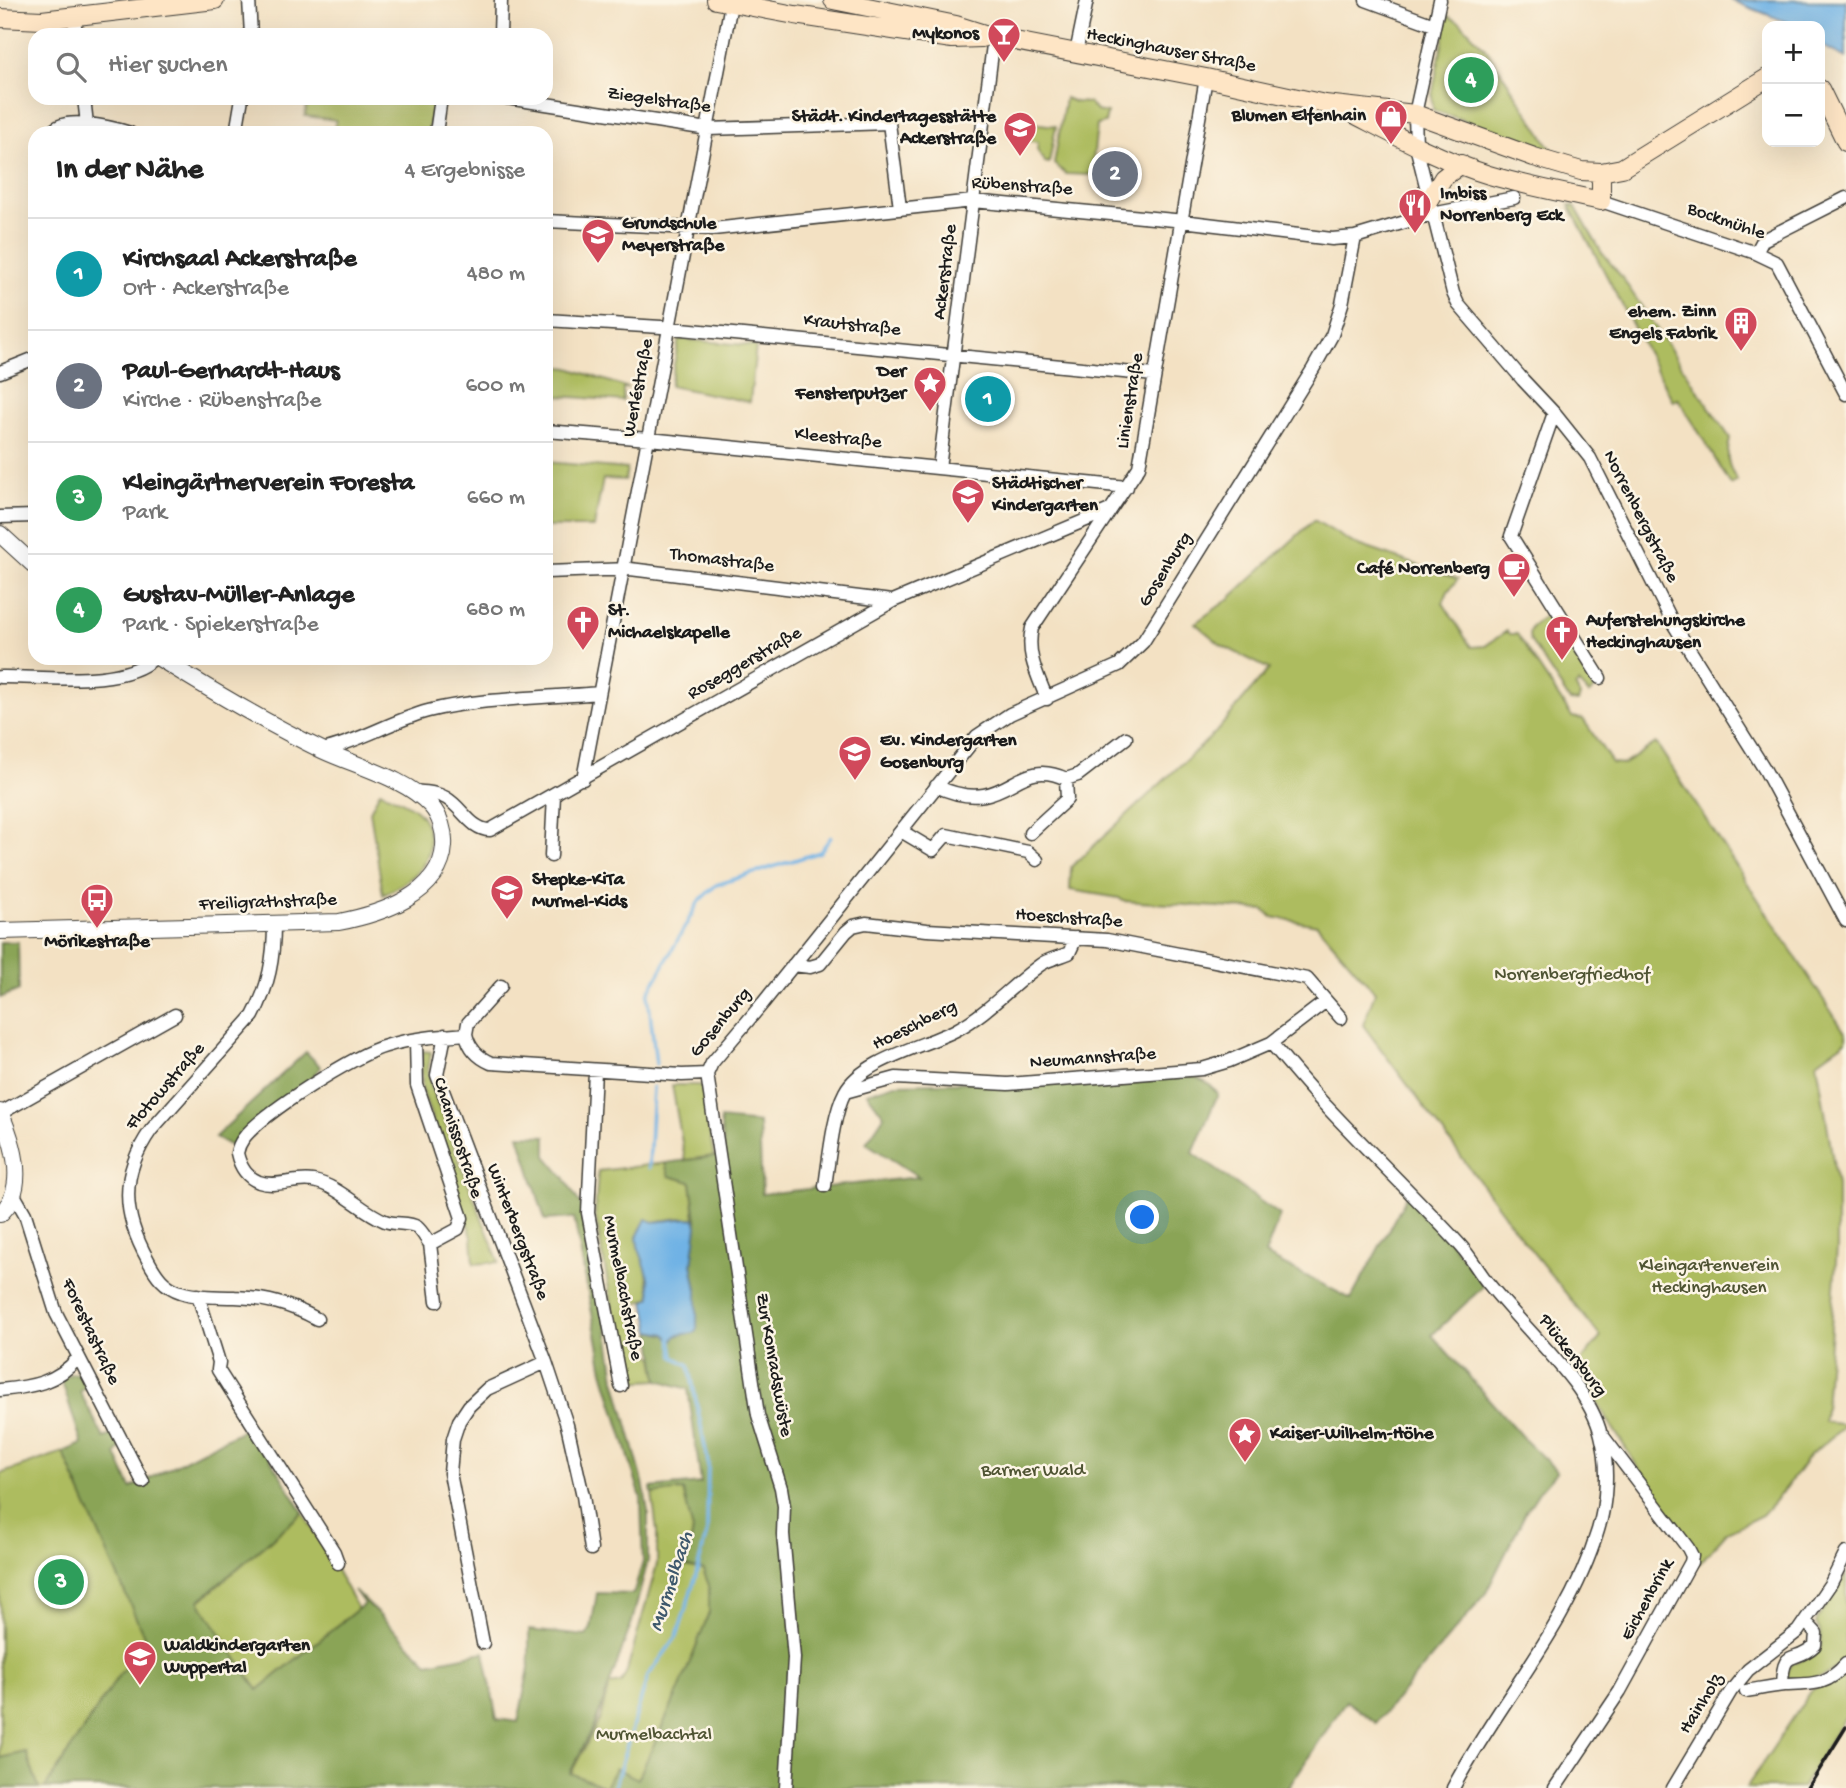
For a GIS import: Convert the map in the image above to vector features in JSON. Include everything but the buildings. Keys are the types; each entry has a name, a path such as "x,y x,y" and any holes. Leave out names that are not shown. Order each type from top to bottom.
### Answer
{"main road":[{"path":"0,19 42,20 215,0"},
{"name":"Heckinghauser Straße","path":"833,0 868,4 994,37 1340,107 1415,114 1581,171 1601,172 1622,168 1762,81"},
{"name":"Heckinghauser Straße","path":"724,2 952,39 994,37"},
{"path":"863,26 868,4"},
{"path":"1825,99 1846,142"},
{"name":"Heckinghauser Straße","path":"1340,107 1416,146 1461,164 1500,178 1601,201"},
{"path":"1431,207 1443,178 1461,164"},
{"path":"1601,172 1601,201"}],"street":[{"path":"249,0 251,28"},
{"path":"500,28 501,0"},
{"path":"1076,53 1087,0"},
{"path":"1366,0 1434,25"},
{"name":"Norrenbergstraße","path":"1440,0 1415,114 1416,146 1453,293 1458,304 1590,458 1668,614 1765,770 1846,921"},
{"name":"Werléstraße","path":"583,779 708,130 724,2"},
{"path":"74,17 75,28"},
{"name":"Ackerstraße","path":"939,468 994,37"},
{"name":"Linienstraße","path":"1047,699 1028,648 1032,628 1139,467 1206,78"},
{"path":"85,105 87,124"},
{"path":"237,126 241,105"},
{"path":"437,126 440,105"},
{"name":"Ziegelstraße","path":"551,105 708,130 889,123 901,208"},
{"path":"57,126 108,126"},
{"name":"Rübenstraße","path":"553,221 713,229 973,201 1182,221 1332,239 1355,237 1431,207 1514,198"},
{"path":"1756,253 1763,240 1846,198"},
{"name":"Bockmühle","path":"1601,201 1756,253 1777,263 1846,394"},
{"name":"Gosenburg","path":"466,1034 473,1050 491,1063 682,1075 707,1074 712,1063 977,736 1010,714 1119,665 1143,642 1332,335 1342,304 1355,237"},
{"name":"Krautstraße","path":"553,320 671,328 1154,375"},
{"path":"0,372 28,361"},
{"path":"1554,413 1511,536 1600,678"},
{"name":"Kleestraße","path":"553,432 1127,487"},
{"name":"Roseggerstraße","path":"413,791 449,799 479,829 490,830 893,601 1110,510"},
{"path":"0,517 28,516"},
{"path":"0,534 28,560"},
{"name":"Thomastraße","path":"553,572 623,569 893,601"},
{"path":"0,677 91,678 133,670 145,665"},
{"name":"Freiligrathstraße","path":"0,931 340,922 391,907 427,883 440,864 443,829 432,807 413,791 323,750 231,702 170,665"},
{"path":"323,750 342,746 399,720 444,708 599,693"},
{"path":"936,786 953,793 983,795 999,790 1028,774 1058,775 1066,779 1078,775 1126,738"},
{"path":"1030,833 1067,799 1066,779"},
{"path":"551,856 554,795"},
{"path":"901,831 933,850 946,835 1028,852 1037,860"},
{"name":"Hoeschstraße","path":"793,965 810,967 820,964 846,932 853,926 866,923 927,930 1131,943 1307,979 1341,1018"},
{"name":"Flotowstraße","path":"274,925 270,978 253,1016 151,1129 141,1144 130,1174 130,1219 145,1255 161,1281 180,1292 277,1302 299,1309 317,1319"},
{"name":"Hoeschberg","path":"845,1092 865,1072 956,1030 985,1012 1042,962 1069,953 1076,938"},
{"path":"437,1301 430,1244 419,1229 386,1221 325,1185 312,1181 269,1185 251,1178 243,1170 237,1153 244,1137 287,1101 365,1055 385,1046 466,1034 468,1023 501,986"},
{"name":"Neumannstraße","path":"845,1092 895,1078 1008,1084 1202,1069 1271,1043 1326,1001"},
{"path":"0,1214 13,1193 16,1173 13,1148 0,1113 175,1015"},
{"name":"Winterbergstraße","path":"445,1035 437,1075 546,1362 578,1472 591,1549"},
{"name":"Chamissostraße","path":"416,1040 417,1085 462,1218 458,1229 430,1244"},
{"name":"Plückersburg","path":"1271,1043 1326,1107 1462,1247 1488,1283 1569,1377 1583,1398 1601,1435 1605,1463 1605,1495 1599,1528 1588,1559 1542,1649 1465,1764 1453,1788"},
{"name":"Murmelbachstraße","path":"595,1070 587,1213 621,1386"},
{"name":"Zur Konradswüste","path":"707,1074 758,1415 784,1506 783,1534 794,1658 786,1788"},
{"path":"825,1186 833,1136 845,1092"},
{"name":"Forestastraße","path":"13,1193 25,1214 55,1313 143,1482"},
{"path":"198,1295 219,1362 218,1370 334,1552 338,1563"},
{"path":"0,1390 27,1388 48,1382 68,1370 78,1358"},
{"path":"483,1643 450,1473 453,1439 459,1421 469,1406 487,1389 546,1362"},
{"name":"Eichenbrink","path":"1555,1788 1620,1691 1691,1562 1688,1548 1601,1435"},
{"path":"1782,1685 1783,1665 1786,1660 1815,1645 1816,1633 1806,1622 1846,1553"},
{"name":"Hainholz","path":"1673,1788 1722,1704 1739,1681 1748,1670 1789,1639 1806,1622"},
{"path":"1746,1691 1782,1685 1813,1685 1833,1677 1846,1664"}],"green space":[{"path":"1448,16 1460,22 1486,49 1552,150 1433,110 1432,95"},
{"path":"1065,98 1089,103 1096,111 1107,113 1105,123 1097,125 1092,170 1089,175 1066,174 1054,164"},
{"path":"307,105 433,105 429,126 335,126 336,120 305,116"},
{"path":"1016,121 1056,126 1049,163 1045,162 1037,150 1038,142 1013,138"},
{"path":"1569,205 1575,206 1602,253 1621,276 1730,438 1728,460 1737,481 1731,485 1678,398 1673,401"},
{"path":"679,339 756,346 750,402 670,386"},
{"path":"553,366 569,368 628,388 623,388 623,401 553,396"},
{"path":"553,463 627,469 625,480 603,479 594,527 553,527"},
{"name":"Norrenbergfriedhof","path":"1314,520 1353,543 1458,579 1448,591 1443,603 1471,647 1485,646 1507,631 1509,634 1517,634 1572,717 1583,719 1612,763 1624,764 1656,743 1846,1034 1846,1041 1817,1062 1837,1185 1837,1248 1824,1422 1846,1425 1809,1456 1762,1515 1727,1532 1699,1564 1575,1368 1601,1337 1527,1245 1363,1025 1375,992 1317,925 1272,917 1264,910 1123,901 1119,898 1070,890 1071,867 1216,732 1269,669 1221,645 1195,623 1229,599"},
{"path":"1548,615 1594,685 1594,690 1589,694 1579,683 1575,686 1580,696 1578,702 1570,701 1530,640 1531,628"},
{"path":"380,791 414,808 424,820 429,836 427,857 417,873 383,895 370,811"},
{"path":"0,942 18,942 19,990 0,998"},
{"path":"422,1051 431,1052 428,1071 432,1090 499,1262 474,1264 472,1237 422,1089"},
{"path":"306,1052 321,1067 303,1088 236,1138 233,1147 215,1137"},
{"name":"Barmer Wald","path":"1195,1077 1209,1084 1218,1094 1193,1153 1280,1215 1265,1255 1351,1299 1408,1194 1448,1239 1484,1286 1432,1335 1525,1440 1557,1471 1526,1512 1485,1595 1376,1723 1346,1701 1288,1788 45,1788 119,1675 148,1645 63,1452 82,1444 61,1379 73,1373 88,1384 80,1392 104,1438 114,1434 121,1447 116,1454 131,1488 250,1426 303,1512 199,1601 258,1690 364,1604 354,1590 428,1663 484,1652 497,1719 518,1722 529,1668 529,1630 586,1636 591,1628 597,1593 633,1594 643,1562 641,1498 603,1371 574,1218 545,1220 519,1135 546,1136 546,1156 564,1177 582,1207 615,1379 643,1482 648,1512 648,1560 632,1622 595,1724 570,1773 605,1787 615,1768 638,1779 679,1690 709,1613 709,1585 703,1570 686,1566 693,1531 683,1490 652,1494 651,1488 701,1483 688,1389 658,1380 651,1331 674,1337 694,1333 697,1290 692,1264 697,1226 691,1182 669,1176 665,1163 725,1155 720,1119 759,1123 762,1194 919,1177 866,1143 884,1116 867,1093 895,1084"},
{"path":"672,1085 701,1085 714,1156 685,1160"},
{"path":"665,1163 669,1176 691,1182 695,1219 677,1218 644,1224 640,1230 638,1246 646,1266 651,1297 635,1304 644,1351 654,1357 658,1380 624,1382 625,1374 595,1214 598,1171"},
{"path":"63,1452 149,1645 119,1675 45,1788 39,1788 26,1752 0,1758 0,1474"},
{"name":"Murmelbachtal","path":"683,1489 693,1531 686,1566 703,1570 709,1585 709,1613 685,1677 692,1788 563,1788 600,1719 609,1685 621,1683 627,1671 657,1564 657,1531 652,1494"},
{"path":"303,1512 358,1609 258,1690 199,1602"},
{"path":"1846,1573 1846,1658 1827,1674 1791,1680 1786,1675 1791,1663 1813,1656 1821,1646 1820,1631 1816,1623"},
{"path":"1846,1669 1846,1714 1802,1788 1746,1788 1812,1690"},
{"path":"26,1752 39,1788 0,1788 0,1758"}],"water":[{"path":"1730,0 1846,1 1846,58 1825,48 1825,21 1784,21"},
{"path":"646,1219 654,1222 695,1219 697,1226 692,1264 697,1290 697,1330 694,1333 677,1335 672,1342 666,1334 651,1331 645,1302 651,1297 649,1277 637,1237"}],"waterway":[{"name":"Murmelbach","path":"656,1064 648,994 699,901 716,885 820,852 831,837"},
{"name":"Murmelbach","path":"649,1168 653,1087"},
{"name":"Murmelbach","path":"614,1788 648,1676 677,1636 707,1532 708,1462 689,1365 674,1357 671,1338"}],"railway":[{"path":"1808,1788 1846,1727"}],"place":[{"name":"Mykonos","path":"1004,64"},
{"name":"Gustav-Müller-Anlage","path":"1471,80"},
{"name":"Blumen Elfenhain","path":"1391,146"},
{"name":"Städt. Kindertagesstätte Ackerstraße","path":"1020,158"},
{"name":"Paul-Gerhardt-Haus","path":"1115,174"},
{"name":"Imbiss Norrenberg Eck","path":"1415,235"},
{"name":"Grundschule Meyerstraße","path":"598,265"},
{"name":"ehem. Zinn Engels Fabrik","path":"1741,353"},
{"name":"Kirchsaal Ackerstraße","path":"988,399"},
{"name":"Der Fensterputzer","path":"930,413"},
{"name":"Städtischer Kindergarten","path":"968,525"},
{"name":"Café Norrenberg","path":"1514,599"},
{"name":"St. Michaelskapelle","path":"583,652"},
{"name":"Auferstehungskirche Heckinghausen","path":"1562,662"},
{"name":"Ev. Kindergarten Gosenburg","path":"855,782"},
{"name":"Stepke-KiTa Murmel-Kids","path":"507,921"},
{"name":"Mörikestraße","path":"97,930"},
{"name":"Kaiser-Wilhelm-Höhe","path":"1245,1464"},
{"name":"Kleingärtnerverein Foresta","path":"61,1582"},
{"name":"Waldkindergarten Wuppertal","path":"140,1687"}],"park label":[{"name":"Kleingartenverein Heckinghausen","path":"1709,1277"}]}
